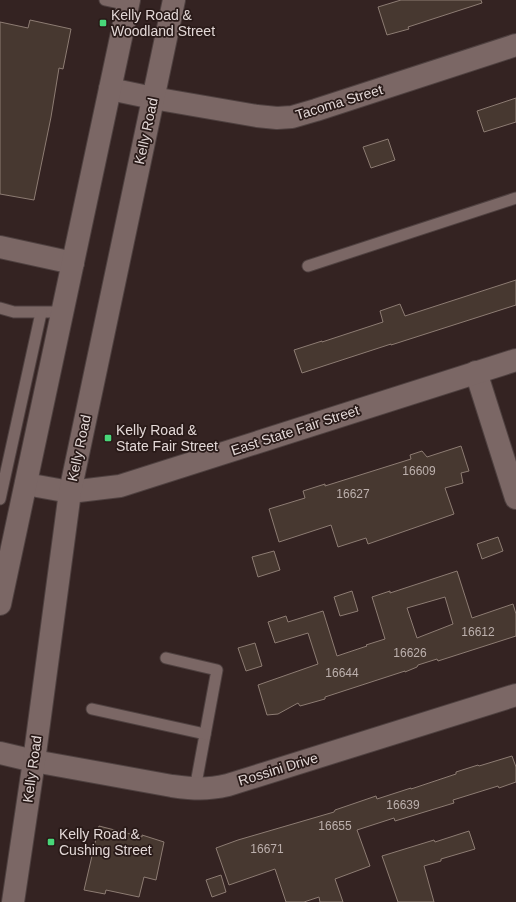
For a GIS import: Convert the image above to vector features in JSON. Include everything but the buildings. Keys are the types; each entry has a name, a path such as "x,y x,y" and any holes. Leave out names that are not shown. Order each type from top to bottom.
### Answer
{"street":[{"name":"Kelly Road","path":"13,902 34,760 70,492 174,0"},
{"path":"1,590 26,484 52,312 73,263 129,2"},
{"name":"Tacoma Street","path":"110,89 257,116 276,118 292,117 516,45"},
{"path":"0,247 73,263"},
{"name":"East State Fair Street","path":"26,484 70,492 120,486 516,360"},
{"path":"476,372 516,498"},
{"name":"Rossini Drive","path":"0,753 195,789 214,788 228,785 516,695"}],"lane":[{"path":"105,0 129,2"},
{"path":"308,266 516,198"},
{"path":"0,308 14,312 52,312 0,499"},
{"path":"166,658 217,670 195,789"},
{"path":"92,709 205,734"}],"place":[{"name":"Kelly Road & Woodland Street","path":"103,23"},
{"name":"Kelly Road & State Fair Street","path":"108,438"},
{"name":"Kelly Road & Cushing Street","path":"51,842"}]}
